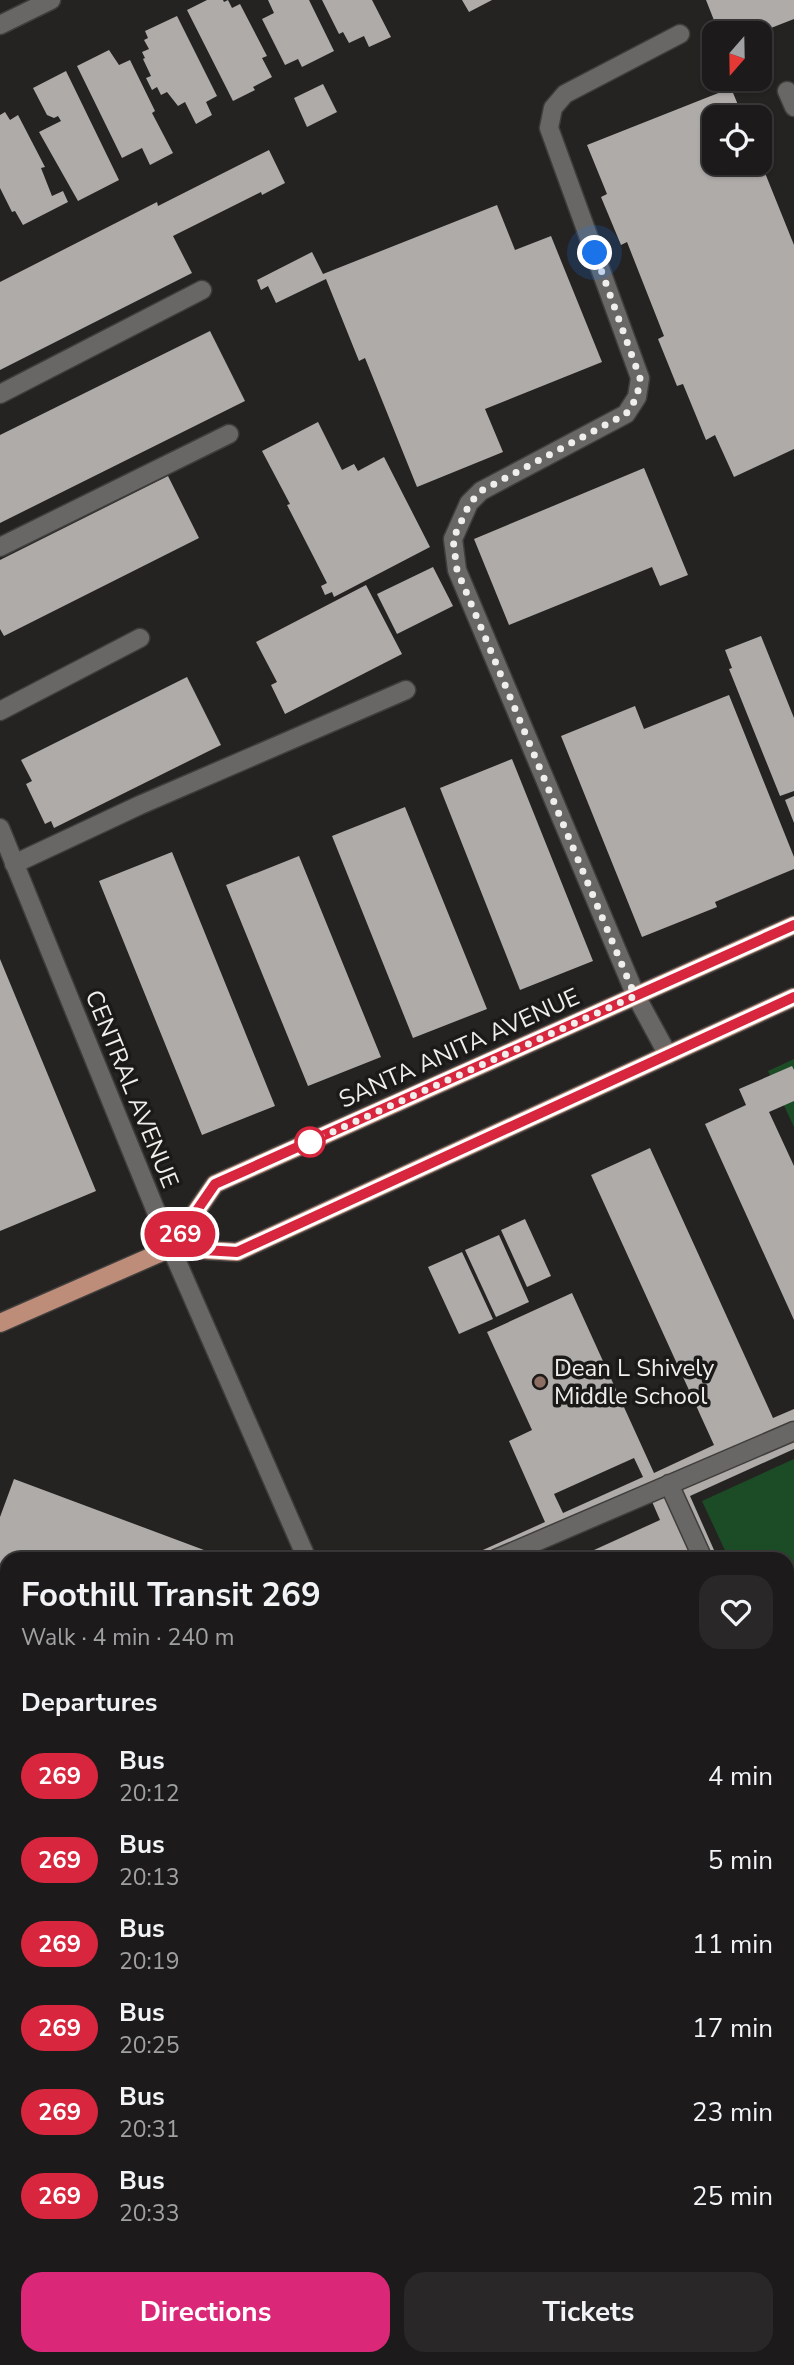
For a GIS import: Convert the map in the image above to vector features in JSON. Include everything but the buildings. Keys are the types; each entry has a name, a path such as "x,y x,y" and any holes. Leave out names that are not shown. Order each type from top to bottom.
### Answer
{"main road":[{"name":"SANTA ANITA AVENUE","path":"171,1248 215,1184 794,925"},
{"path":"0,1323 171,1248 237,1252 794,997"}],"street":[{"path":"0,25 51,0"},
{"path":"668,1055 635,996 457,570 453,539 470,503 481,491 626,414 637,397 640,378 549,128 553,108 565,94 680,34"},
{"path":"0,394 202,289"},
{"path":"0,547 229,434"},
{"path":"0,711 140,638"},
{"path":"15,864 140,805 407,690"},
{"name":"CENTRAL AVENUE","path":"0,828 171,1248 304,1552"},
{"path":"512,1552 794,1431"},
{"path":"668,1484 700,1552"}],"green space":[{"path":"794,1059 794,1127 768,1071"},
{"path":"794,1459 794,1552 726,1552 702,1501"}],"bus line":[{"name":"269","path":"794,925 215,1184 171,1248 237,1252 794,997"}],"place":[{"name":"Dean L Shively Middle School","path":"540,1382"}],"route":[{"path":"310,1142 635,996 457,570 453,539 470,503 481,491 626,414 637,397 640,378 595,253"}]}
